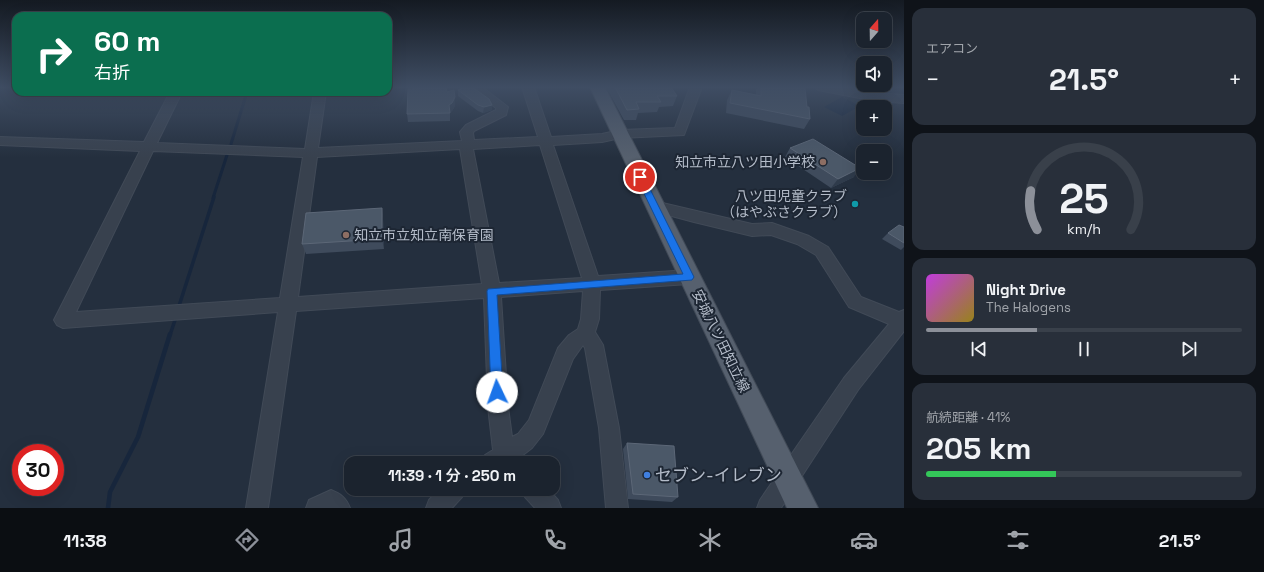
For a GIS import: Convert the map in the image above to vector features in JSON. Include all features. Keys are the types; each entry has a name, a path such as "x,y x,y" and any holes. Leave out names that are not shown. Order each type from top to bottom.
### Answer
{"main road":[{"name":"安城八ツ田知立線","path":"609,111 803,508"}],"street":[{"path":"167,111 63,320 689,277"},
{"path":"257,508 317,111"},
{"path":"502,111 470,128 466,132 492,291 498,407 503,456"},
{"path":"508,456 525,441 536,427 565,354 575,341 585,334 590,319 592,283 535,111"},
{"path":"0,141 310,153 602,138 620,134 680,132 688,111"},
{"path":"654,206 752,230 772,229 803,240 822,251 855,302 903,320 851,384 768,508"},
{"path":"585,334 594,345 597,360 609,428 617,508"},
{"path":"438,508 448,496"},
{"path":"539,496 550,508"},
{"path":"317,508 331,501 339,508"}],"water":[{"path":"831,111 852,111 842,116"}],"building":[{"path":"407,111 450,111 450,113 407,114"},
{"path":"769,111 809,111 810,119"},
{"path":"813,139 856,166 856,170 838,179 790,148"},
{"path":"382,208 382,239 302,244 306,213"},
{"path":"899,225 904,227 904,243 888,233"},
{"name":"セブン-イレブン","path":"627,443 674,446 678,497 633,494"}],"waterway":[{"path":"231,144 241,111"},
{"path":"213,198 227,155"},
{"path":"179,306 214,197"},
{"path":"170,335 175,320"},
{"path":"108,508 110,492 138,437 170,334"}],"place":[{"name":"知立市立八ツ田小学校","path":"823,162"},
{"name":"八ツ田児童クラブ （はやぶさクラブ）","path":"855,204"},
{"name":"知立市立知立南保育園","path":"346,235"},
{"name":"セブン-イレブン","path":"647,475"}],"route":[{"path":"497,392 492,291 689,277 640,177"}]}
